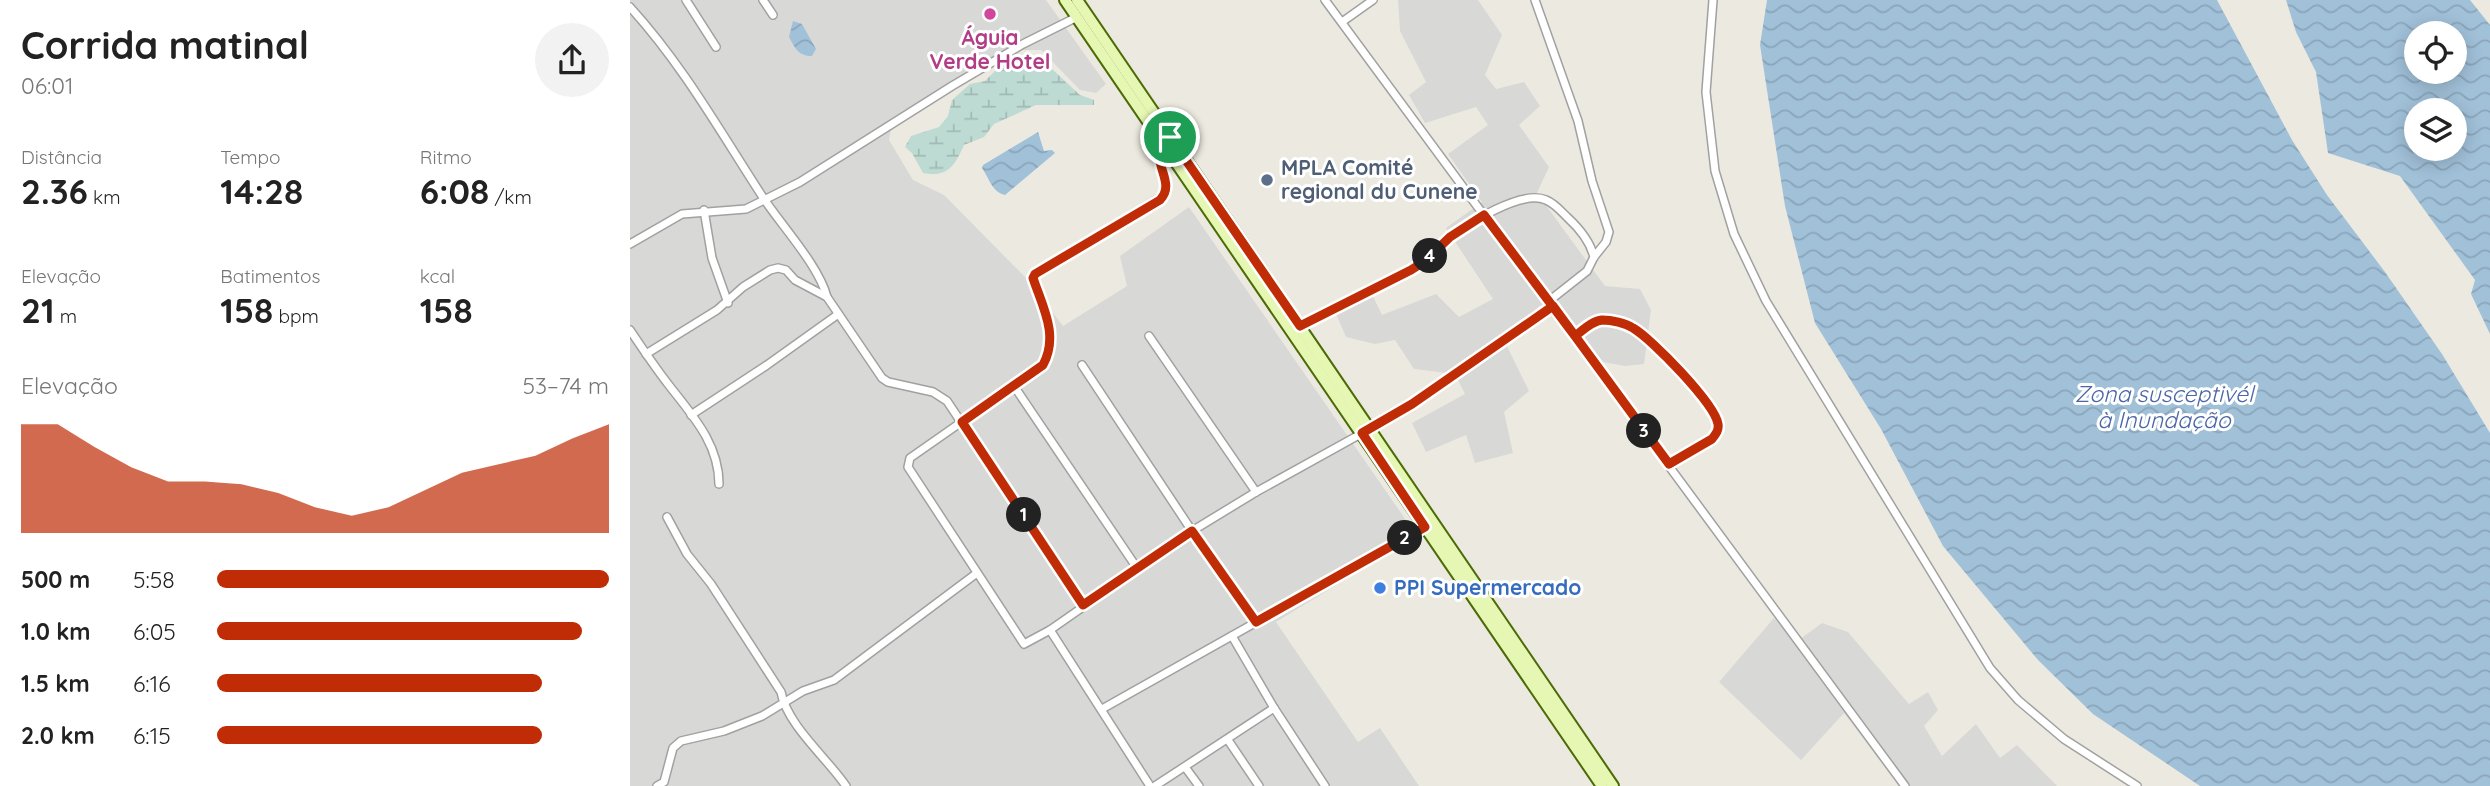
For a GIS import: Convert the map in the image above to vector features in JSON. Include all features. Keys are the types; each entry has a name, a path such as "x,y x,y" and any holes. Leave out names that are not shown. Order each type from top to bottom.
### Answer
{"main road":[{"path":"1065,0 1300,326 1425,527 1602,786"},
{"path":"1077,0 1166,140 1613,786"}],"street":[{"path":"686,0 716,47"},
{"path":"763,0 773,15"},
{"path":"1325,0 1905,786"},
{"path":"1342,22 1373,0"},
{"path":"1166,140 1158,162 1166,183 1160,200 1035,274 1033,278 1049,320 1051,340 1049,354 1037,370 910,458 908,467 1024,644 1050,630 1192,531 1412,404 1551,304 1587,271 1606,242 1609,232 1592,181 1578,121 1535,0"},
{"path":"1713,0 1706,92 1715,171 1734,234 1766,301 1990,668 2018,700 2064,739 2137,786"},
{"path":"630,7 681,69 765,200 818,276 837,314 882,378 888,382 933,392 947,401 1083,605"},
{"path":"630,244 682,214 704,210 747,209 765,200 800,182 999,58 1077,17"},
{"path":"1300,326 1411,270 1425,261 1450,237 1484,215 1514,202 1543,198 1552,203 1590,244 1594,257"},
{"path":"704,210 712,258 728,303"},
{"path":"646,354 728,303 743,287 770,270 786,270 795,280 827,297"},
{"path":"691,415 767,365 837,314"},
{"path":"1575,336 1598,321 1615,321 1632,327 1654,343 1698,392 1716,419 1719,426 1717,433 1712,439 1669,464"},
{"path":"630,330 704,430 718,467 719,484"},
{"path":"1149,336 1256,492"},
{"path":"1082,365 1256,622"},
{"path":"1014,386 1137,568"},
{"path":"667,517 687,554 711,584 781,692 789,716 832,765 846,786"},
{"path":"1102,709 1425,527"},
{"path":"662,785 673,748 681,741 724,731 762,716 803,691 834,680 976,573"},
{"path":"1050,630 1102,709 1119,741 1153,786 1274,708"},
{"path":"1232,636 1274,708 1325,786"},
{"path":"1228,740 1259,786"},
{"path":"1185,766 1199,786"}],"shaded area":[{"path":"630,0 1046,0 1106,84 1096,93 1080,90 1041,50 1016,50 891,129 889,140 913,180 944,195 1027,279 1063,326 1127,286 1120,256 1189,207 1417,536 1276,622 1358,742 1380,728 1419,786 630,786"},
{"path":"1398,0 1478,0 1502,35 1485,75 1496,89 1524,82 1540,106 1519,125 1549,167 1537,193 1605,286 1640,289 1651,310 1644,364 1625,366 1587,359 1541,305 1503,338 1529,391 1504,412 1513,453 1475,463 1466,435 1426,452 1412,423 1465,394 1455,374 1414,369 1395,340 1375,344 1346,337 1333,307 1371,292 1382,315 1436,294 1459,317 1493,299 1446,228 1482,202 1448,154 1488,125 1476,107 1425,123 1409,95 1426,82 1400,31"},
{"path":"1774,618 1796,642 1822,623 1848,632 1909,704 1928,692 1938,710 1924,726 1942,756 1976,724 2000,758 2017,745 2057,786 1899,786 1844,713 1801,760 1719,682"}],"green space":[{"path":"1012,54 1039,57 1080,95 1094,100 1094,105 1036,105 994,124 984,137 964,145 954,164 945,172 923,173 912,153 905,147 911,136 939,127 948,116 952,100 970,84 985,81"}],"water":[{"name":"Zona susceptivél à Inundação","path":"1767,0 2217,0 2292,140 2327,195 2442,354 2490,433 2490,786 2200,786 2093,714 2038,660 1943,546 1881,429 1815,323 1785,206 1760,45"},
{"path":"2286,0 2470,0 2490,25 2490,334 2471,294 2475,280 2400,176 2328,153 2316,72 2296,32"},
{"path":"793,21 802,24 816,49 812,56 800,53 791,41 789,37"},
{"path":"1038,132 1044,151 1052,150 1055,153 1005,195 997,191 982,168 983,165"}],"place":[{"name":"Águia Verde Hotel","path":"990,14"},
{"name":"MPLA Comité regional du Cunene","path":"1267,180"},
{"name":"PPI Supermercado","path":"1380,588"}],"route":[{"path":"1170,137 1163,143 1158,158 1166,183 1164,195 1160,200 1035,274 1033,278 1049,320 1051,340 1049,354 1043,365 962,422 1083,605 1192,531 1256,622 1425,527 1362,433 1404,410 1553,306 1575,336 1669,464 1712,439 1717,433 1719,426 1716,419 1698,392 1654,343 1632,327 1603,320 1575,336 1553,306 1484,215 1450,237 1425,261 1411,270 1300,326 1170,137"}]}
